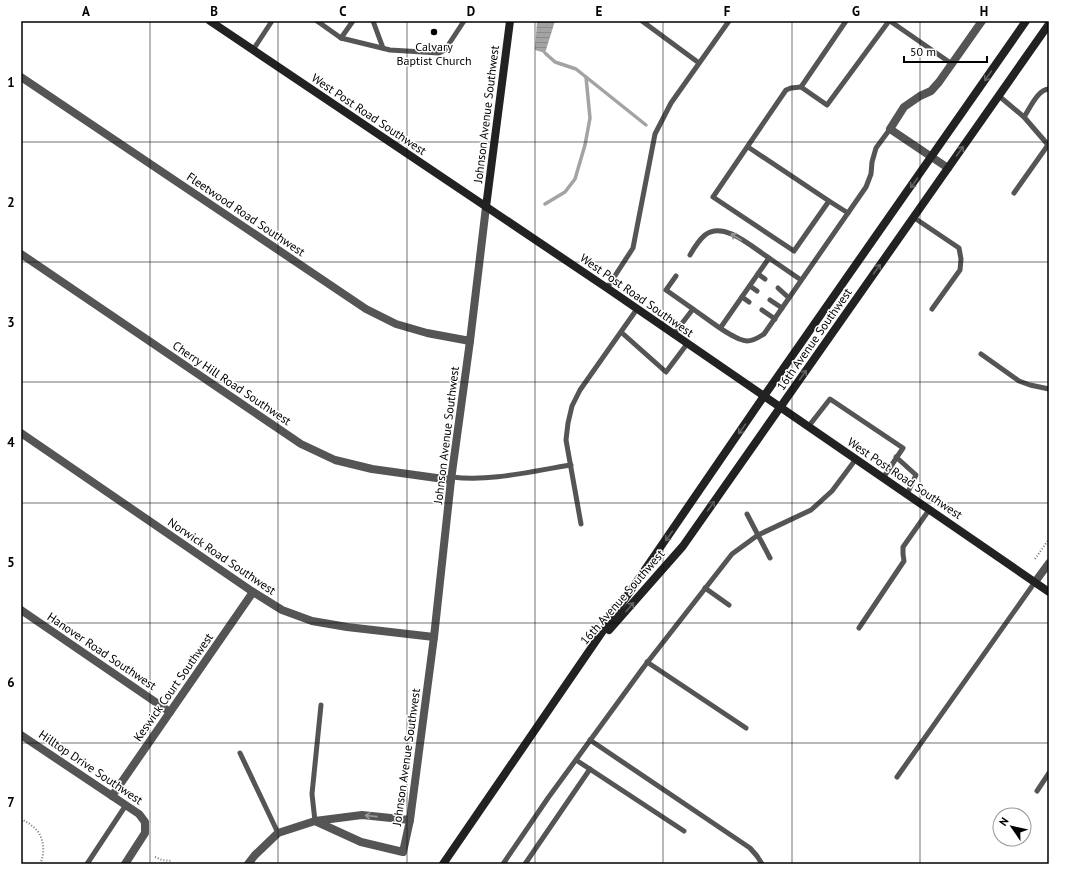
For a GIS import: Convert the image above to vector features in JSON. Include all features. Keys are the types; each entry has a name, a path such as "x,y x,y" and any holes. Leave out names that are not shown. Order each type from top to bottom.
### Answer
{"main road":[{"name":"West Post Road Southwest","path":"210,21 607,288 1049,592"},
{"name":"Johnson Avenue Southwest","path":"486,207 510,21"},
{"name":"16th Avenue Southwest","path":"443,864 764,396 1026,21"},
{"name":"16th Avenue Southwest","path":"585,657 683,546 1049,24"}],"street":[{"path":"948,168 890,129 904,107 920,96 931,91 982,21"},
{"name":"Fleetwood Road Southwest","path":"21,77 366,309 396,324 427,333 470,341"},
{"name":"Johnson Avenue Southwest","path":"315,821 361,842 403,852 410,820 434,637 452,478 486,207"},
{"name":"Cherry Hill Road Southwest","path":"21,254 301,444 335,460 372,469 452,478"},
{"name":"Norwick Road Southwest","path":"21,433 253,592 282,610 312,621 434,637"},
{"path":"1035,582 1049,563"},
{"name":"Keswick Court Southwest","path":"112,796 253,592"},
{"name":"Hanover Road Southwest","path":"21,610 170,712"},
{"name":"Hilltop Drive Southwest","path":"21,735 139,814 145,822 145,833 125,864"},
{"path":"248,864 254,855 278,832 315,821 362,815 410,820"}],"lane":[{"path":"253,50 272,21"},
{"path":"317,21 341,38 390,50 439,53 445,50 464,21"},
{"path":"341,38 353,21"},
{"path":"373,21 383,48"},
{"path":"642,21 699,63"},
{"path":"607,288 634,248 655,134 671,103 729,21"},
{"path":"801,87 846,21"},
{"path":"828,202 794,251 713,197 786,90 801,87 827,105 889,21 952,64"},
{"path":"1024,117 1040,94 1049,88"},
{"path":"999,96 1024,117 1048,145 1014,193"},
{"path":"676,276 666,290 737,339 751,341 764,334 866,187 871,174 872,162 876,148 890,129"},
{"path":"748,147 828,202 848,213"},
{"path":"913,217 959,248 961,259 960,270 932,309"},
{"path":"690,255 705,235 713,231 727,231 802,280"},
{"path":"721,327 769,258"},
{"path":"758,274 765,279"},
{"path":"750,286 757,291"},
{"path":"778,288 789,298"},
{"path":"742,297 749,302"},
{"path":"770,300 782,308"},
{"path":"581,524 566,440 572,406 580,390 637,309"},
{"path":"674,335 693,309"},
{"path":"762,310 775,319"},
{"path":"621,332 666,372 687,344"},
{"path":"981,354 1019,381 1049,389"},
{"path":"808,427 830,399 902,448 883,478"},
{"path":"896,457 916,475 907,494"},
{"path":"503,864 647,662 732,554 758,534 811,510 832,491 856,459"},
{"path":"452,478 484,478 571,465"},
{"path":"859,628 904,561 903,547 930,510"},
{"path":"747,514 770,558"},
{"path":"897,777 1035,582"},
{"path":"705,588 729,605"},
{"path":"647,662 746,728"},
{"path":"315,821 312,794 321,705"},
{"path":"590,740 750,848 758,856 762,864"},
{"path":"240,753 278,832"},
{"path":"576,760 684,831"},
{"path":"525,864 590,769"},
{"path":"1037,791 1049,773"},
{"path":"87,864 126,805"}],"path":[{"path":"1035,559 1049,539"},
{"path":"21,819 33,826 43,844 43,857 40,864"},
{"path":"155,857 162,860 172,861"}],"shaded area":[{"path":"537,21 555,21 545,53 535,50"}],"waterway":[{"path":"545,53 555,62 576,69 646,125"},
{"path":"545,204 565,192 575,179 585,145 590,118 586,77"}],"place":[{"name":"Calvary Baptist Church","path":"434,32"}]}
